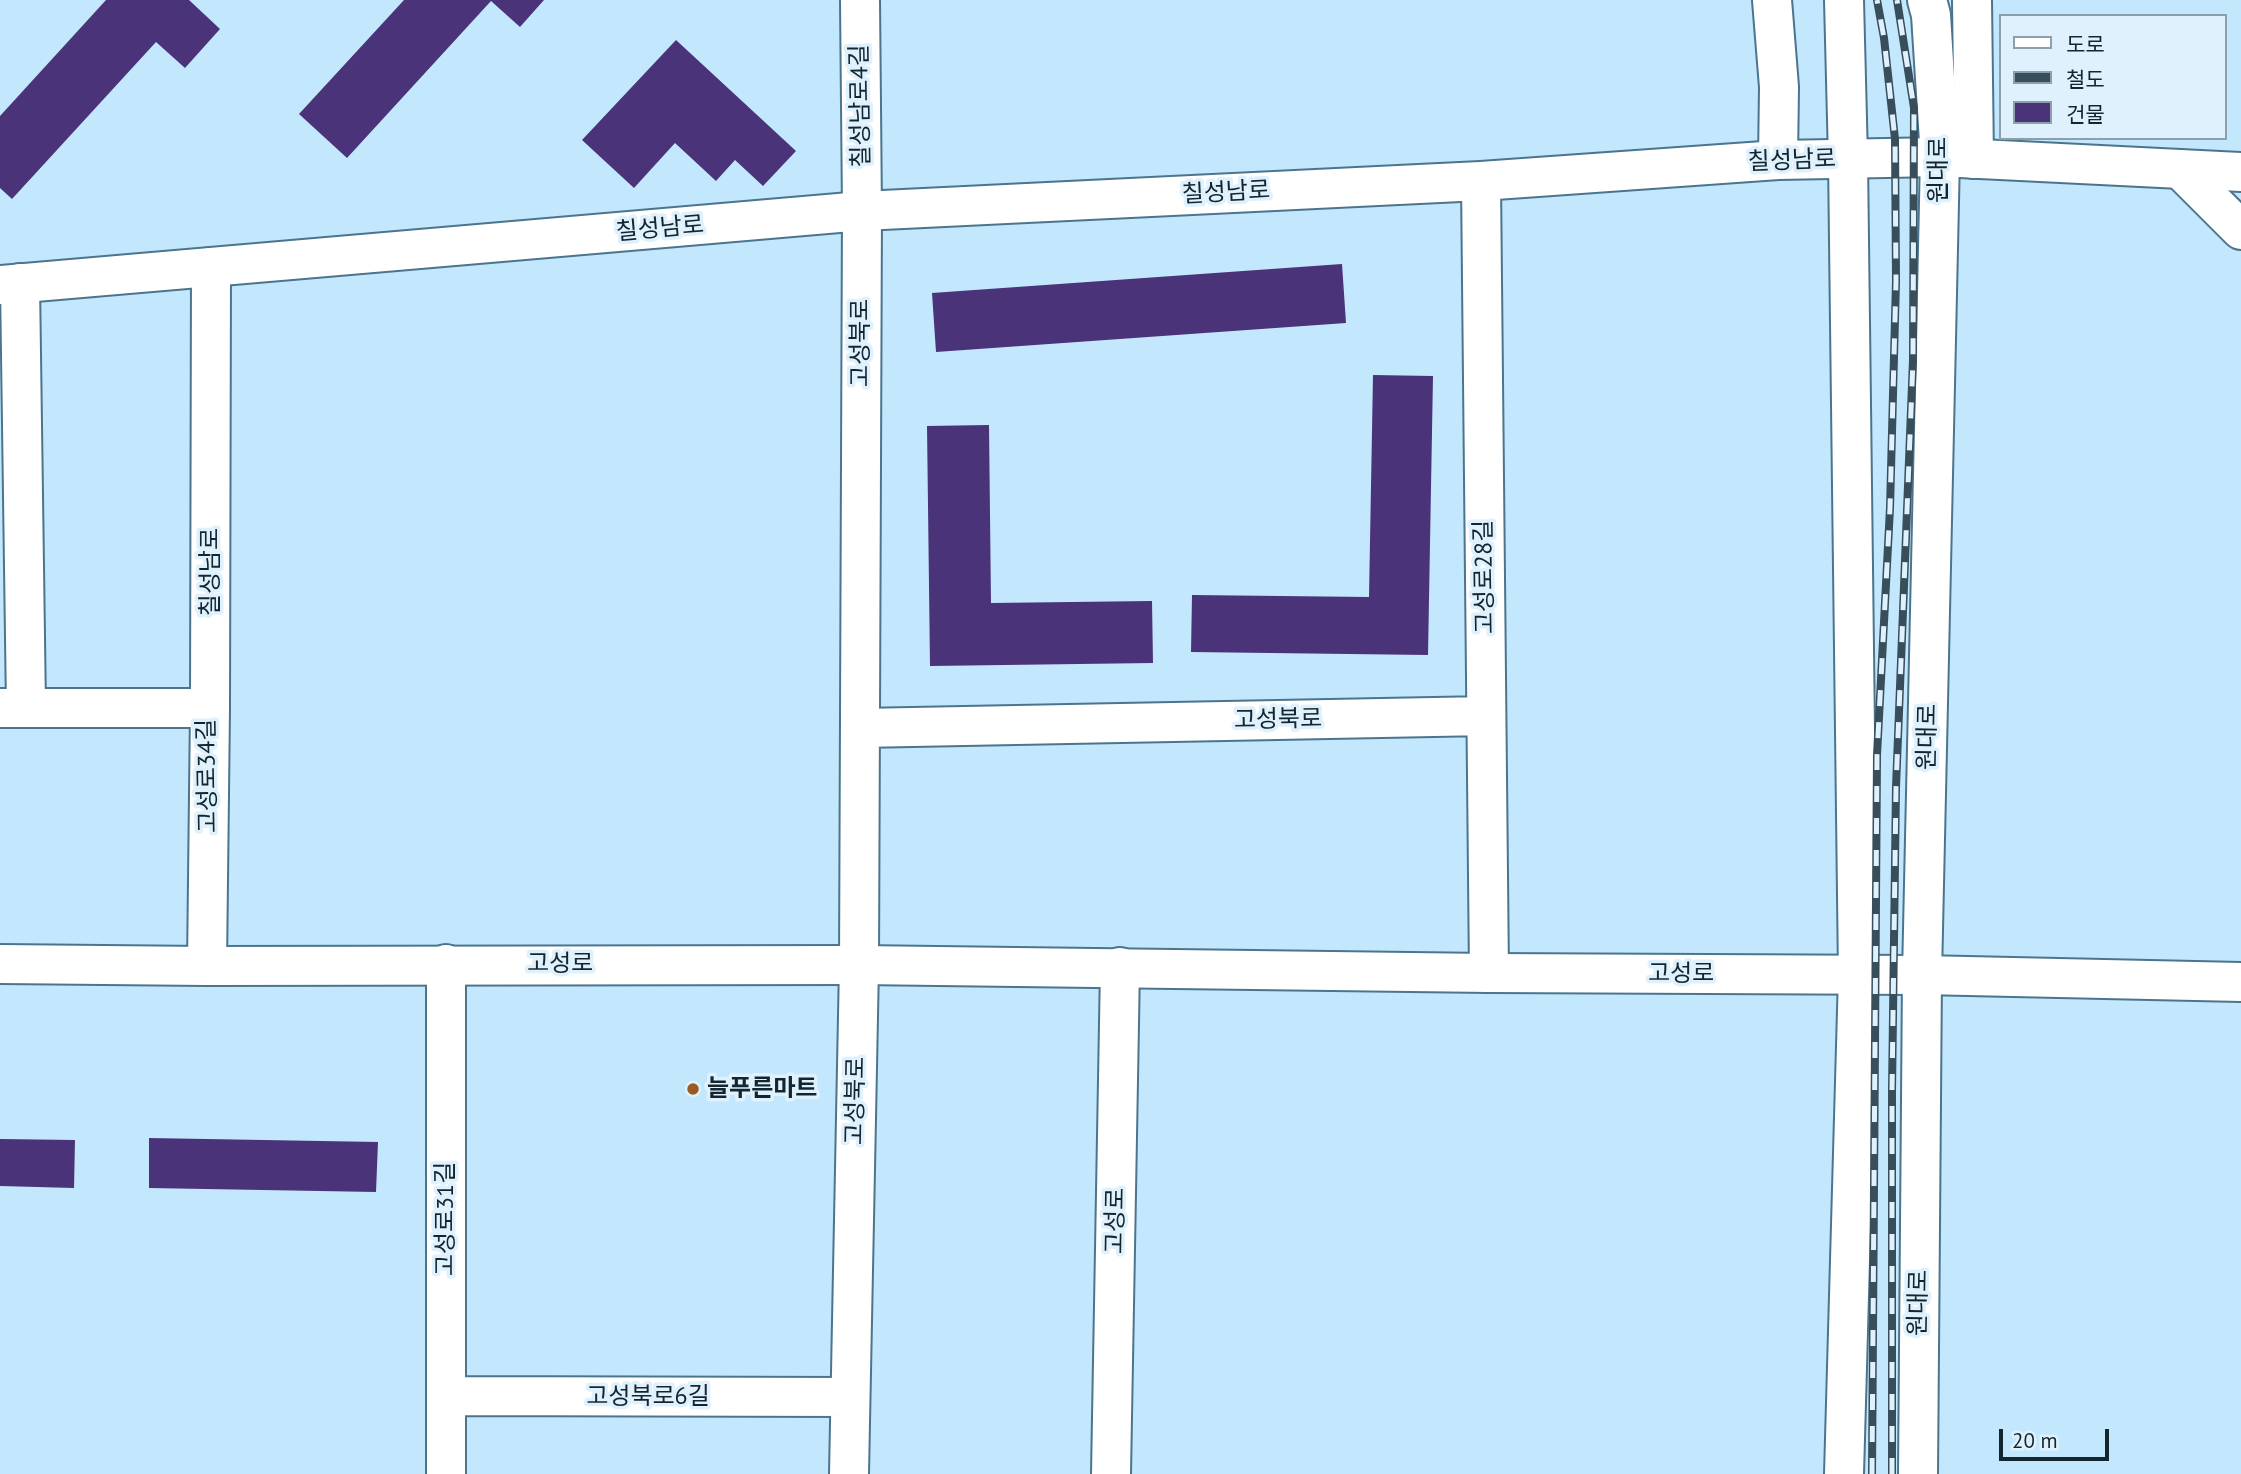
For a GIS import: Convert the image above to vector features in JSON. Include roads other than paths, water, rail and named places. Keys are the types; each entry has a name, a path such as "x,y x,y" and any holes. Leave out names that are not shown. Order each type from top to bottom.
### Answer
{"street":[{"name":"칠성남로4길","path":"860,0 862,211"},
{"path":"1772,0 1779,87 1778,160"},
{"path":"1843,0 1848,159 1858,975 1844,1474"},
{"name":"원대로","path":"1927,0 1957,158"},
{"name":"원대로","path":"1918,1474 1922,975 1957,158 1972,0"},
{"name":"칠성남로","path":"13,708 10,284 862,211 1481,181 1778,160 1957,158 2241,172"},
{"path":"2180,169 2241,230"},
{"name":"고성로28길","path":"1481,181 1489,973"},
{"name":"고성북로","path":"849,1474 859,965 862,211"},
{"name":"칠성남로","path":"210,708 211,268"},
{"name":"고성로34길","path":"13,708 210,708 207,966"},
{"name":"고성북로","path":"860,727 1486,716"},
{"name":"고성로","path":"0,964 1120,967 1489,973 1922,975 2241,982"},
{"name":"고성로31길","path":"446,964 446,1474"},
{"name":"고성로","path":"1111,1474 1120,967"},
{"name":"고성북로6길","path":"446,1396 850,1397"}],"railway":[{"path":"1872,1474 1877,755 1890,508 1896,281 1895,139 1877,0"},
{"path":"1892,1474 1892,1091 1896,787 1913,360 1914,108 1897,0"}],"place":[{"name":"늘푸른마트","path":"693,1089"}]}
